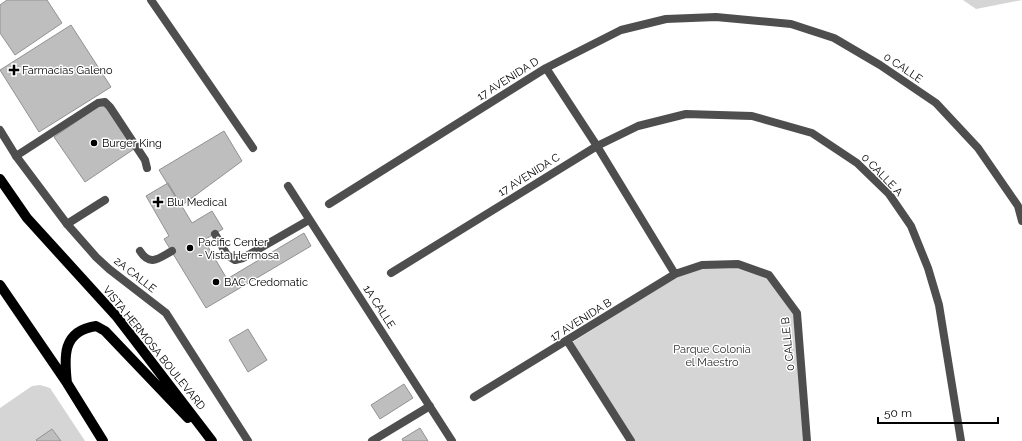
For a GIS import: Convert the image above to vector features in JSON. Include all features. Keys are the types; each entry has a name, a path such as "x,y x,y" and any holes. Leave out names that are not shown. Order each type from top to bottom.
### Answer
{"main road":[{"path":"0,179 27,218 117,317 211,441"},
{"path":"0,285 67,383 103,441"},
{"path":"67,383 65,356 69,341 84,328 96,326 105,331 211,441"}],"street":[{"path":"151,0 253,148"},
{"name":"17 AVENIDA D","path":"329,204 546,68 621,30 666,19 716,17"},
{"name":"0 CALLE","path":"716,17 791,24 834,38 880,65 936,103 978,148 1018,206 1022,221"},
{"path":"546,68 597,146 675,274"},
{"path":"16,156 98,104 105,102 110,107 145,160 147,168"},
{"name":"17 AVENIDA C","path":"391,273 597,146 638,126 686,114"},
{"name":"0 CALLE A","path":"686,114 752,116 812,133 857,163 889,194 911,226 928,268 939,306 961,441"},
{"name":"2A CALLE","path":"0,130 16,156 67,224 109,269 166,313 248,441"},
{"name":"1A CALLE","path":"288,186 452,441"},
{"path":"67,224 105,200"},
{"path":"215,234 228,255 235,260 243,258 309,220"},
{"path":"140,251 144,257 150,260 158,259 172,251"},
{"name":"0 CALLE B","path":"702,265 738,264 769,275 797,313 807,441"},
{"name":"17 AVENIDA B","path":"474,397 568,342 675,274 702,265"},
{"path":"568,342 631,441"},
{"path":"372,441 430,406"}],"green space":[{"path":"963,0 1022,0 976,9"},
{"name":"Parque Colonia el Maestro","path":"738,266 767,277 795,314 804,441 635,441 571,343 677,277 702,268"},
{"path":"40,385 50,388 85,441 0,441 0,408 32,386"}],"building":[{"path":"7,0 47,0 62,23 15,55 0,33 0,5"},
{"path":"71,25 111,87 39,132 0,70"},
{"name":"Burger King","path":"103,103 134,149 85,182 54,137"},
{"path":"224,131 242,161 181,206 159,170"},
{"name":"Pacific Center - Vista Hermosa","path":"168,183 192,223 212,211 223,229 204,240 227,279 304,233 311,246 206,308 164,239 169,236 146,196"},
{"path":"248,329 267,360 248,372 229,340"},
{"path":"404,384 413,398 380,419 371,405"},
{"path":"420,428 428,441 403,441 402,439"},
{"path":"52,429 61,441 36,440"}],"place":[{"name":"Farmacias Galeno","path":"14,70"},
{"name":"Burger King","path":"94,143"},
{"name":"Blu Medical","path":"158,202"},
{"name":"Pacific Center - Vista Hermosa","path":"190,248"},
{"name":"BAC Credomatic","path":"216,282"}]}
